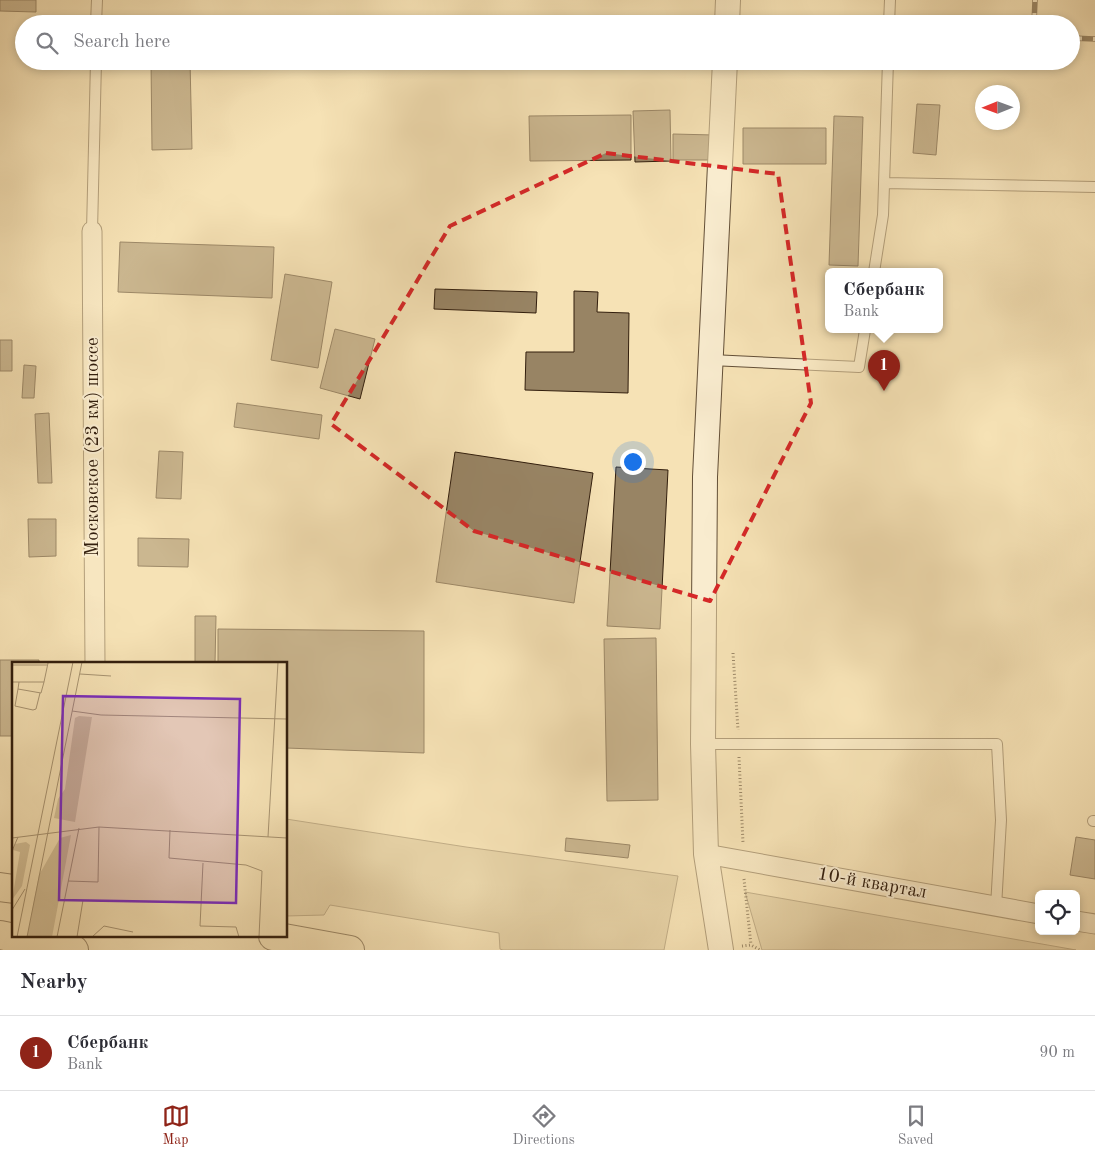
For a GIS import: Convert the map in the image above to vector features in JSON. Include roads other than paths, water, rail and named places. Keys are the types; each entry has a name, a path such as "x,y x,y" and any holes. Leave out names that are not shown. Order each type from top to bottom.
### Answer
{"main road":[{"path":"15,938 74,950"},
{"path":"284,938 350,950"}],"street":[{"path":"727,15 728,0"},
{"path":"721,950 706,854 703,744 705,477 725,70"},
{"name":"Московское (23 км) шоссе","path":"92,231 95,662"},
{"name":"10-й квартал","path":"706,854 1035,913"},
{"path":"1080,922 1095,924"}],"lane":[{"path":"96,15 97,0"},
{"path":"889,15 890,0"},
{"path":"92,231 96,70"},
{"path":"875,268 883,215 888,70"},
{"path":"884,183 1095,187"},
{"path":"711,360 859,367 865,333"},
{"path":"703,744 996,744 1001,820 996,907"}],"railway":[{"path":"1034,15 1035,0"},
{"path":"1080,38 1095,39"}],"place":[{"name":"Сбербанк","path":"884,391"}]}
